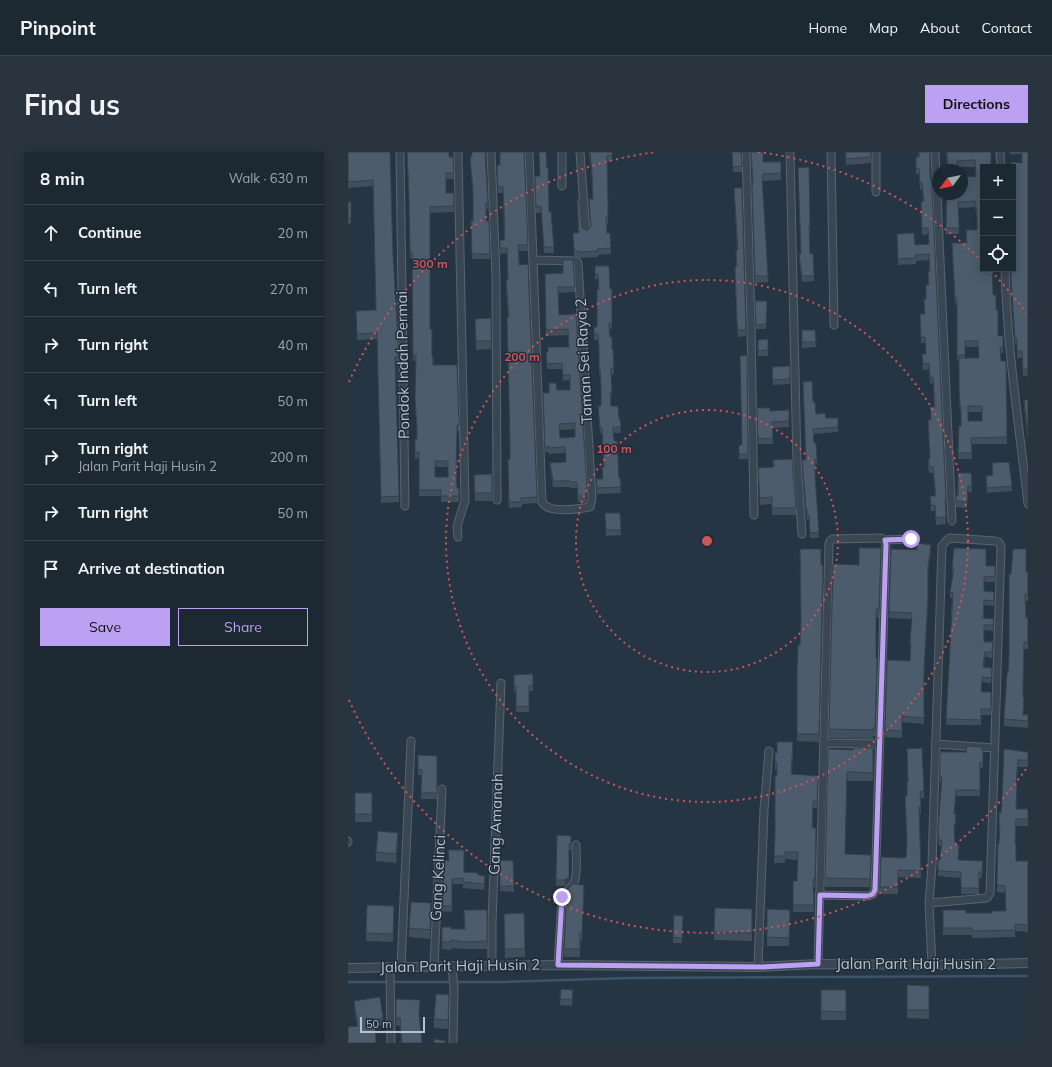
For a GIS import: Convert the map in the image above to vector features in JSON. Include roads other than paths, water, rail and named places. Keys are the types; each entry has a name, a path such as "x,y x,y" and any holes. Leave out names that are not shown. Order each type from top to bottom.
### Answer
{"street":[{"name":"Pondok Indah Permai","path":"400,152 405,506"},
{"path":"458,152 465,501 457,526 458,537"},
{"path":"491,152 496,277 497,500"},
{"name":"Taman Sei Raya 2","path":"529,152 544,505 555,510 590,507 592,490 578,263 576,261 534,260"},
{"path":"562,152 562,186"},
{"path":"580,152 586,232"},
{"path":"746,152 751,324 754,515"},
{"path":"790,152 797,463 802,534"},
{"path":"831,152 834,325"},
{"path":"876,152 876,192"},
{"path":"935,152 952,521"},
{"path":"1000,152 1001,164"},
{"path":"1005,272 1006,308 1010,351 1028,504"},
{"path":"929,903 987,898 989,896 1001,544 995,541 950,538 942,546 932,866 929,903 932,965"},
{"path":"818,964 829,544 833,539 911,539"},
{"path":"820,895 868,896 873,894 875,890 885,540"},
{"name":"Gang Amanah","path":"492,965 492,908 501,682"},
{"path":"401,967 411,741"},
{"path":"824,744 880,744"},
{"path":"935,744 995,748"},
{"path":"758,967 764,808 769,751"},
{"name":"Gang Kelinci","path":"434,966 442,789"},
{"path":"558,965 562,897 576,880 576,845"},
{"name":"Jalan Parit Haji Husin 2","path":"348,968 492,965 758,967 818,964 932,965 1028,963"},
{"path":"452,966 454,988 453,1043"},
{"path":"390,968 391,1043"}],"waterway":[{"path":"348,982 504,982 630,978 1028,976"}]}
